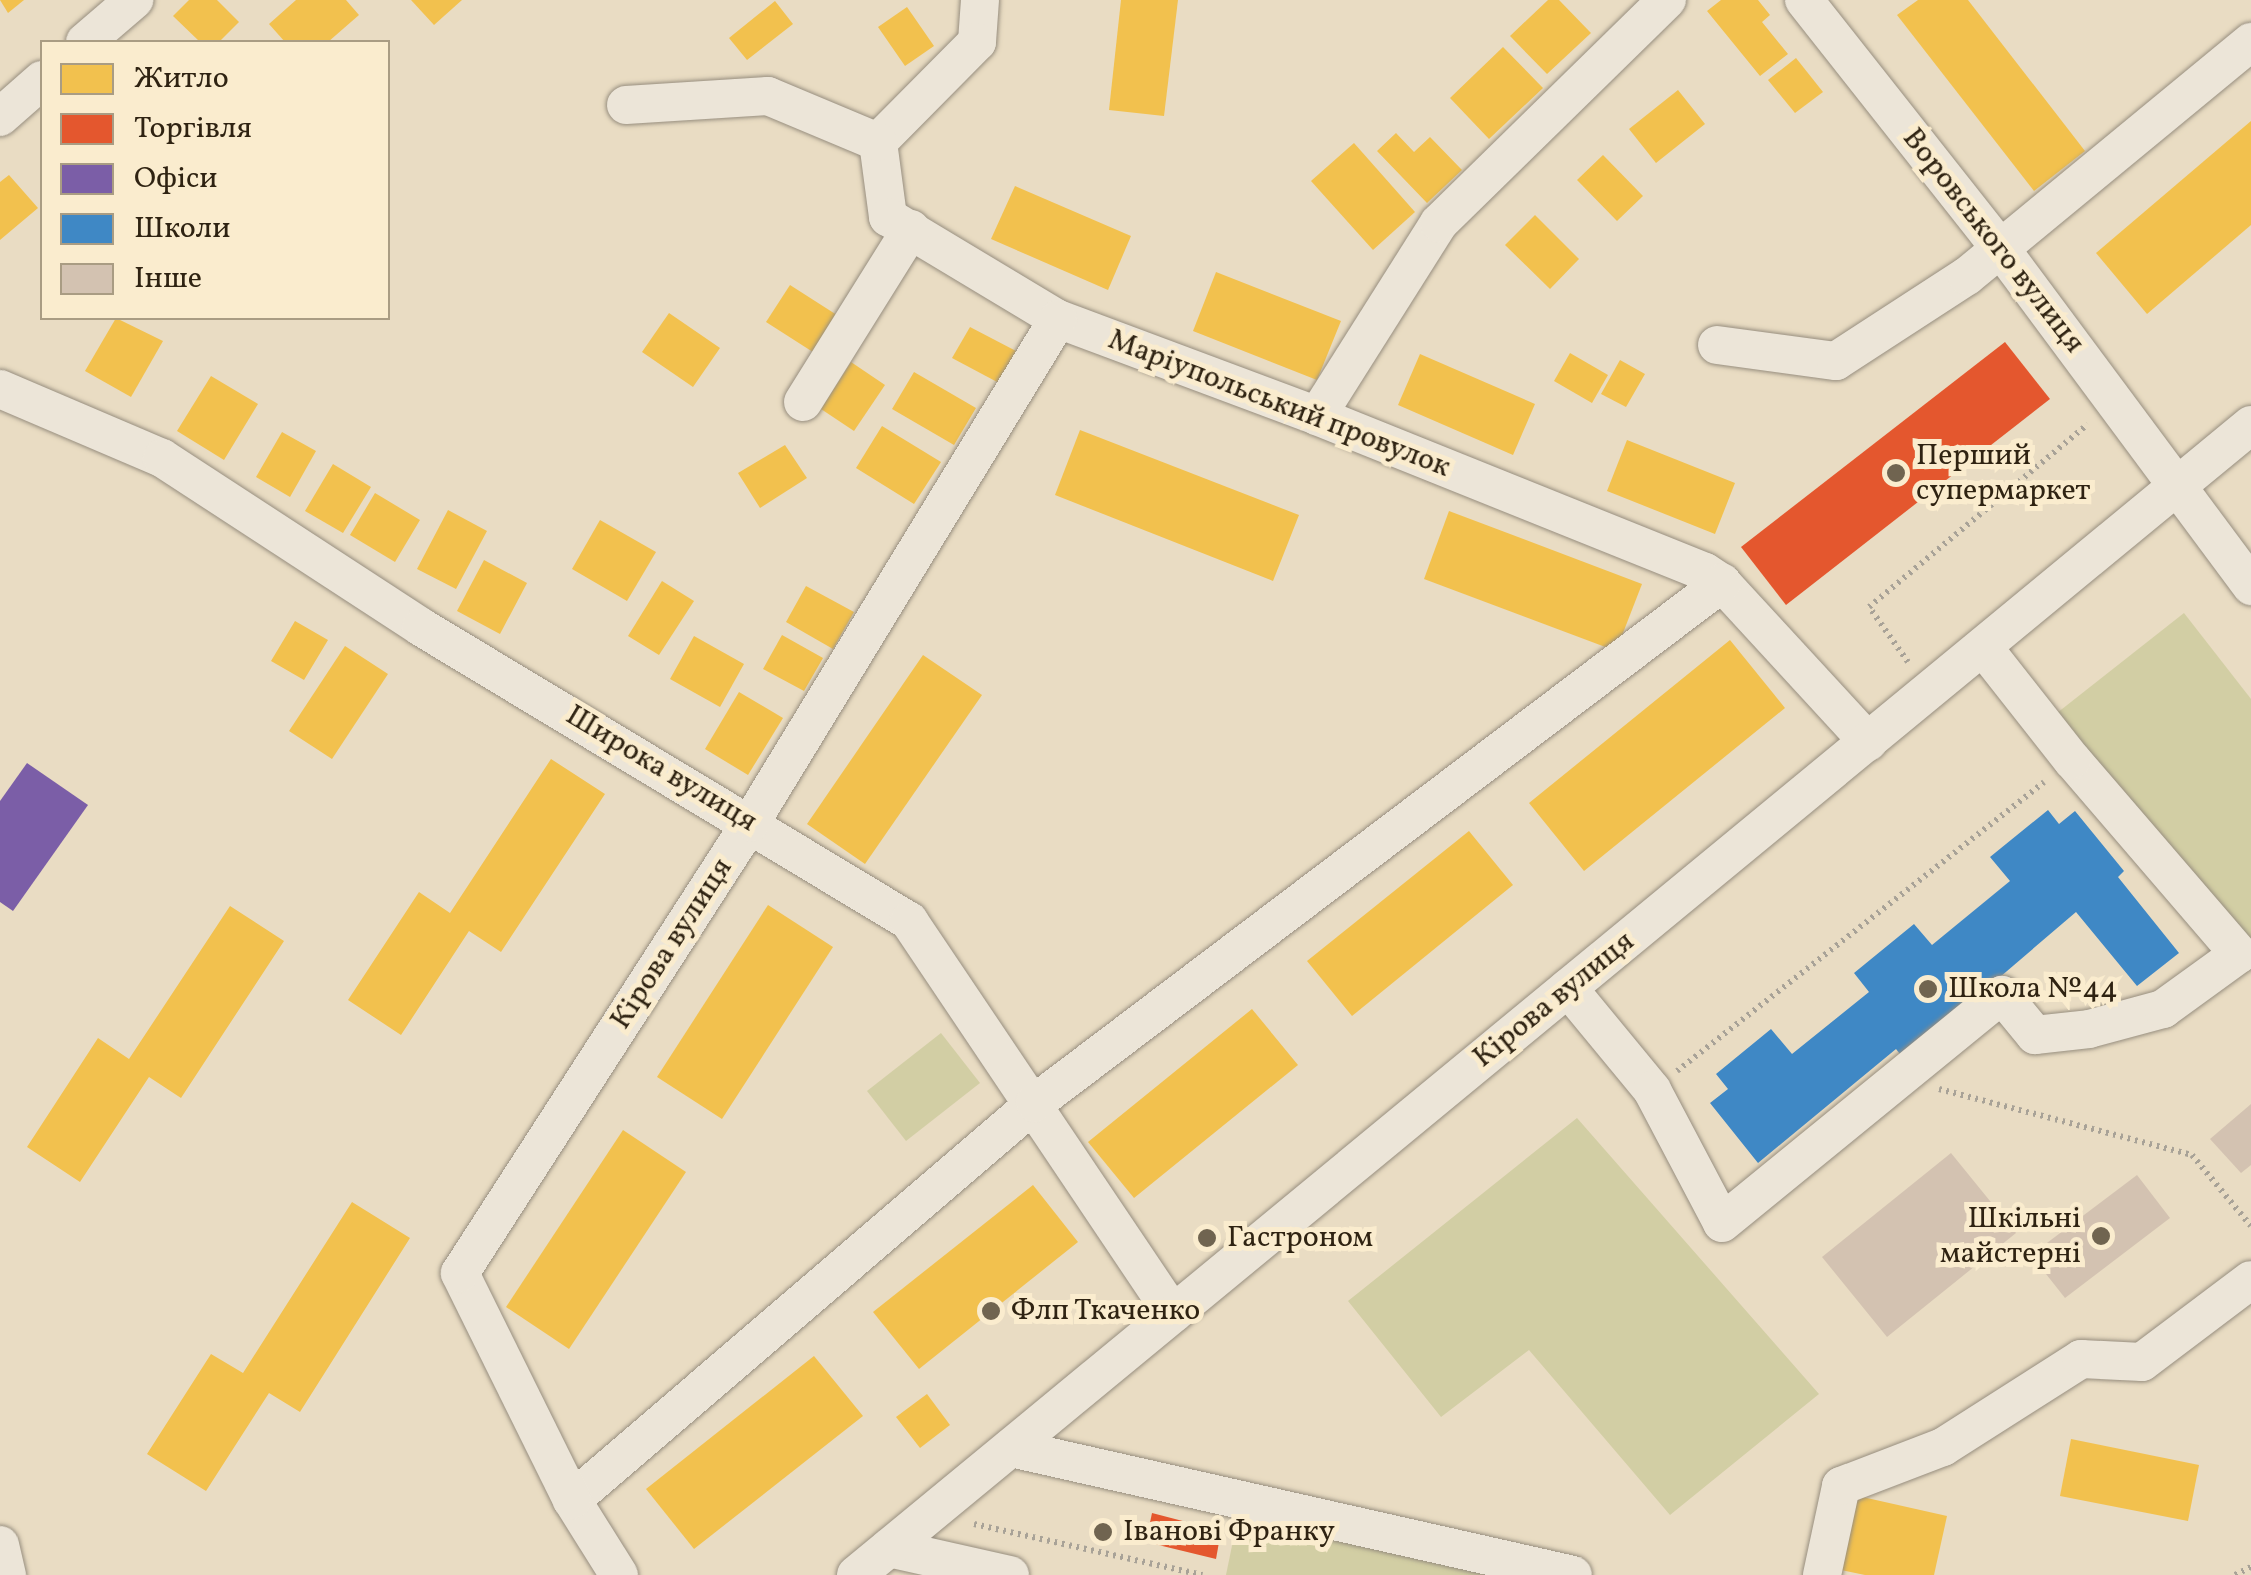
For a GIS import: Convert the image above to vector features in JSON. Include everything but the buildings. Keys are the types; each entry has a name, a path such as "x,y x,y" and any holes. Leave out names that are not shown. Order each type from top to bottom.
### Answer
{"street":[{"path":"87,40 134,0"},
{"path":"626,105 768,96 878,142 977,42 980,0"},
{"path":"1318,416 1438,223 1667,0"},
{"name":"Воровського вулиця","path":"1804,0 2001,249 2251,586"},
{"path":"1717,346 1836,361 2001,249 2251,42"},
{"path":"0,117 40,82"},
{"name":"Маріупольський провулок","path":"878,142 888,217 1058,319 1318,416 1705,572 1722,583 1868,742"},
{"path":"803,402 911,228"},
{"name":"Кірова вулиця","path":"619,1575 572,1500 460,1273 751,822 1058,319"},
{"name":"Широка вулиця","path":"0,388 162,458 421,627 751,822 909,921 1035,1103 1173,1314"},
{"name":"Кірова вулиця","path":"856,1575 2251,425"},
{"path":"572,1500 1035,1103 1722,583"},
{"path":"1568,988 1652,1090 1722,1223 2002,994 2035,1034 2089,1029 2164,1008 2239,954 2072,760 1983,647"},
{"path":"1822,1575 1841,1486 1944,1447 2081,1359 2142,1362 2251,1280"},
{"path":"1011,1448 1573,1575"},
{"path":"0,1545 7,1575"},
{"path":"889,1548 1010,1575"}],"path":[{"path":"1898,648 1869,607 2116,401"},
{"path":"1652,1090 2072,760"},
{"path":"1899,1078 2192,1155 2251,1226"},
{"path":"930,1514 1202,1575"},
{"path":"2235,1575 2251,1567"}],"shaded area":[{"path":"2184,613 2251,699 2251,944 2057,713"},
{"path":"941,1033 980,1083 906,1141 867,1091"},
{"path":"1577,1118 1819,1394 1670,1515 1529,1350 1441,1417 1348,1301"},
{"path":"1241,1502 1573,1575 1226,1575"}],"place":[{"name":"Перший супермаркет","path":"1896,473"},
{"name":"Школа №44","path":"1928,989"},
{"name":"Шкільні майстерні","path":"2101,1236"},
{"name":"Гастроном","path":"1207,1238"},
{"name":"Флп Ткаченко","path":"991,1311"},
{"name":"Іванові Франку","path":"1103,1532"}]}
